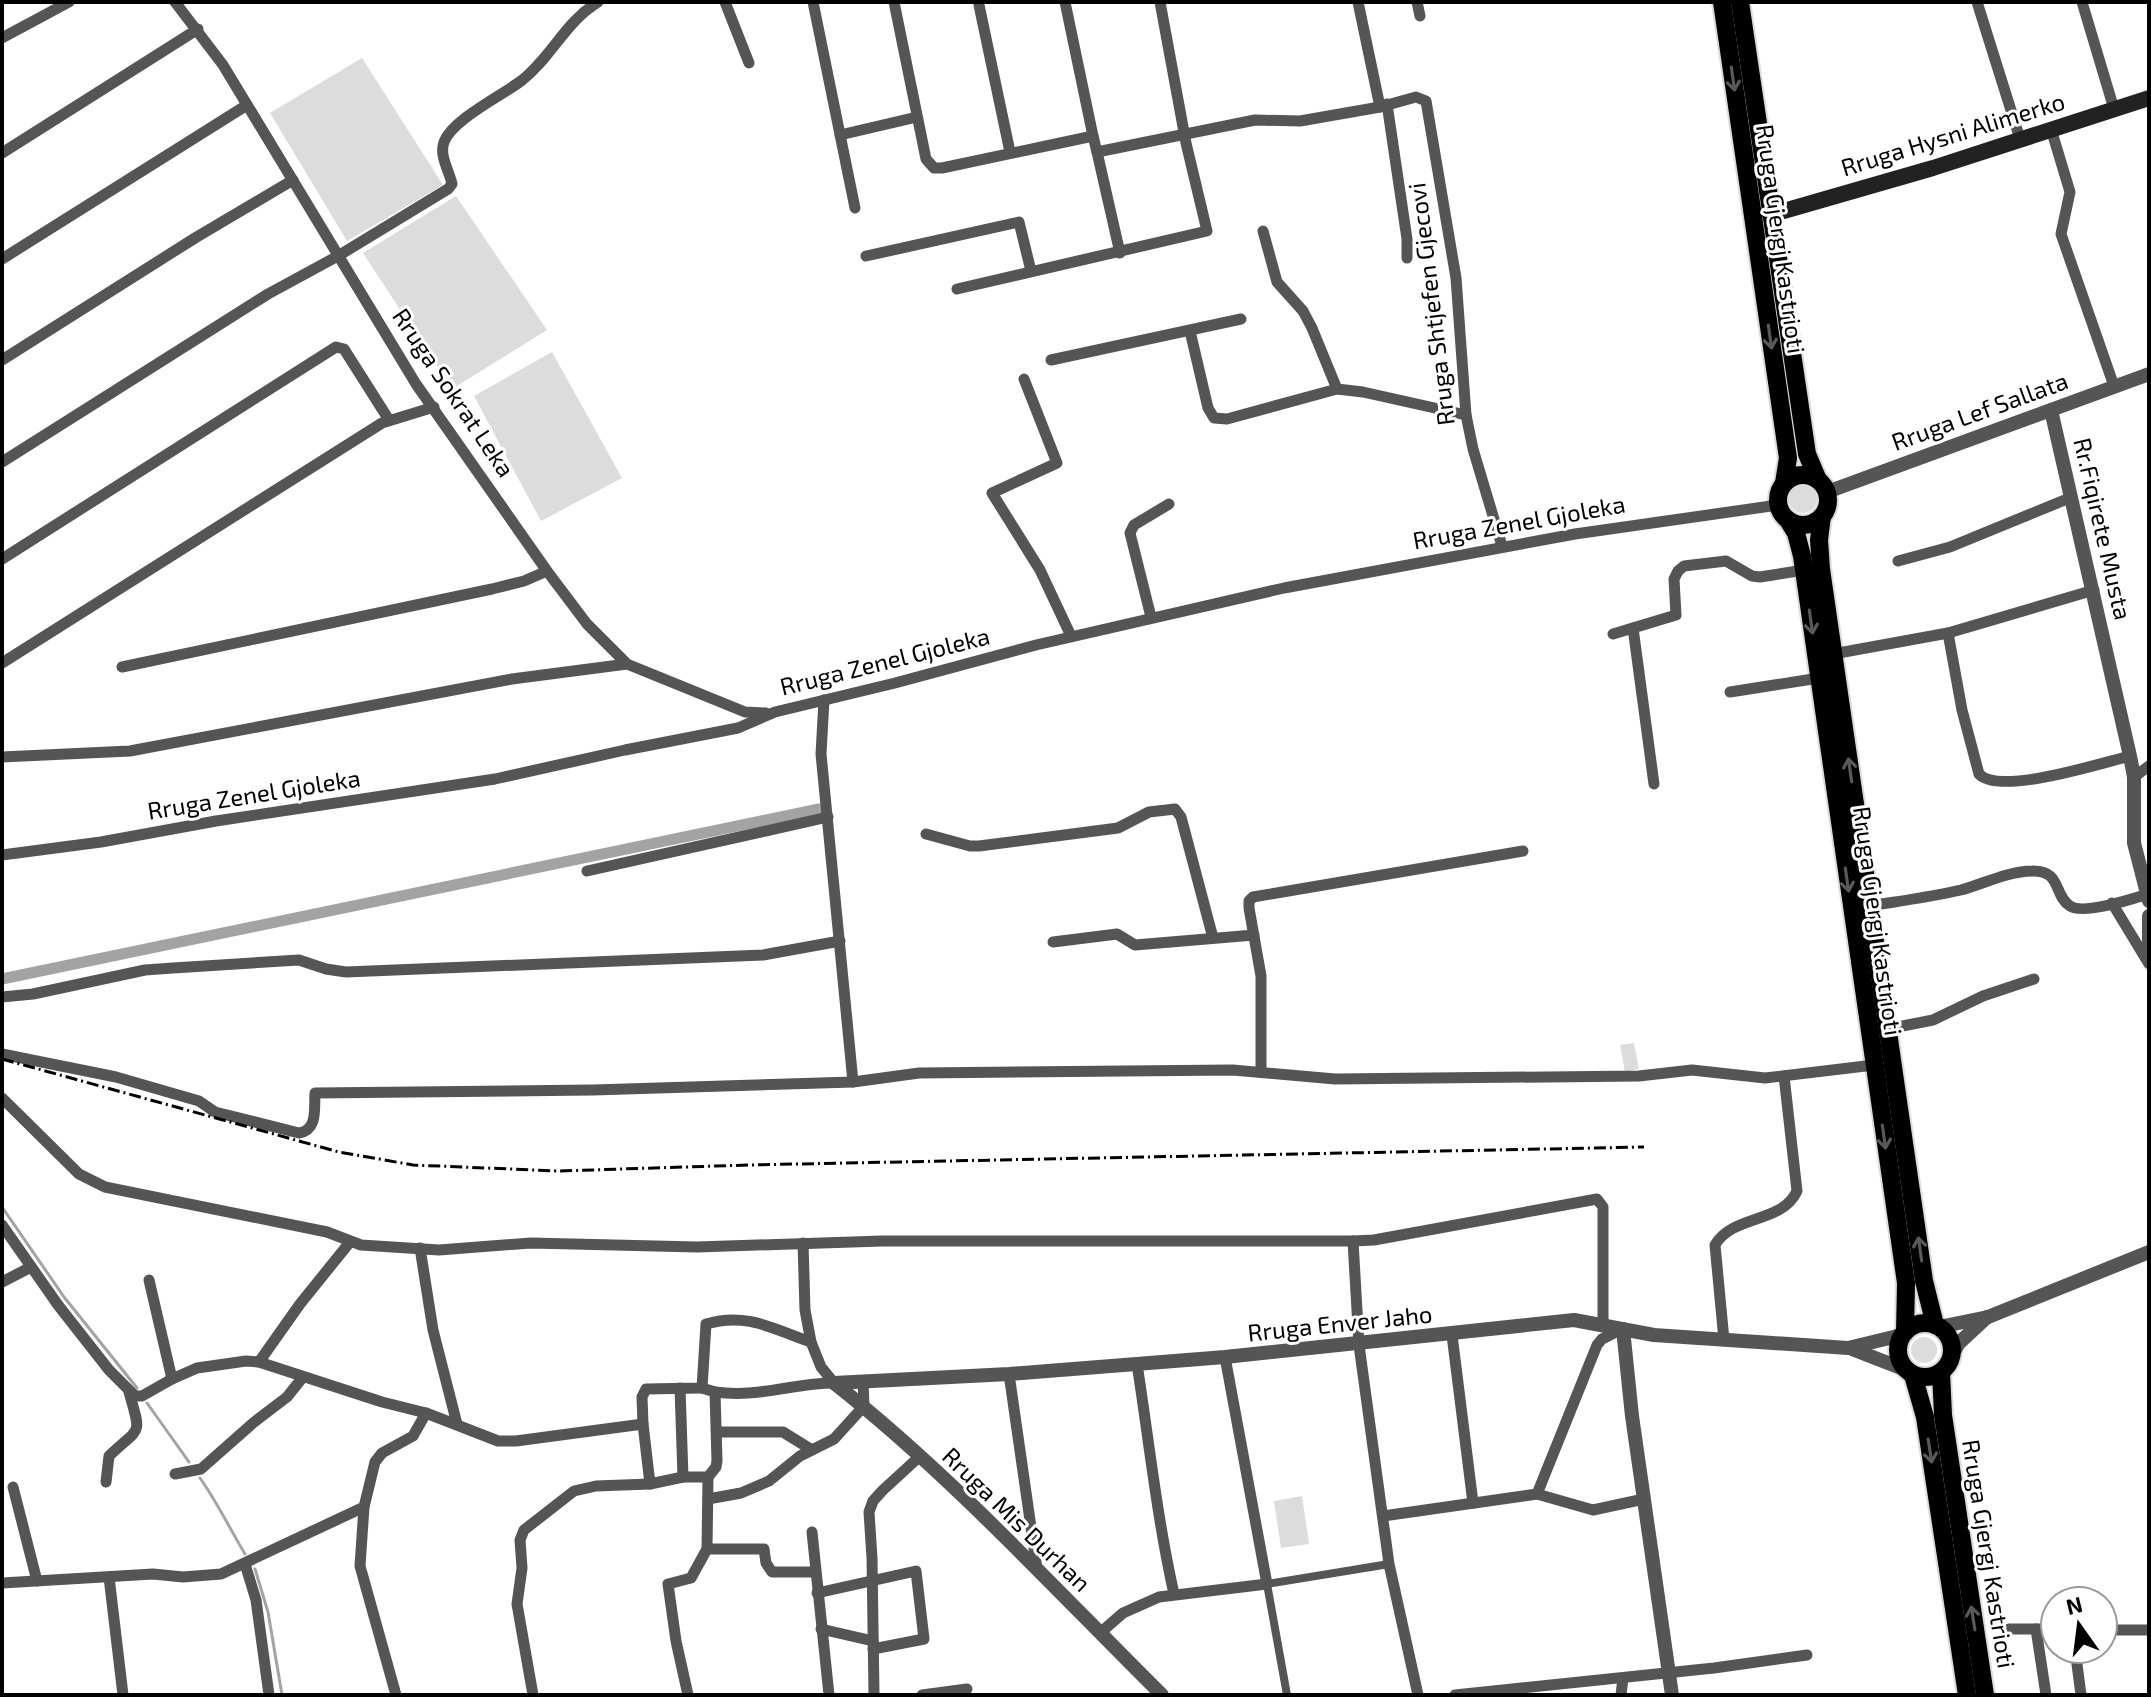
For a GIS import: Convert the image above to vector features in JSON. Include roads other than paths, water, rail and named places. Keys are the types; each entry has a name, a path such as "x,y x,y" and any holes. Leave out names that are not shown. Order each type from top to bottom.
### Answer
{"main road":[{"name":"Rruga Gjergj Kastrioti","path":"1722,2 1788,458 1784,483"},
{"name":"Rruga Gjergj Kastrioti","path":"1740,2 1807,454 1822,486"},
{"name":"Rruga Hysni Alimerko","path":"1770,215 2149,98"},
{"path":"1797,475 1812,476 1822,486 1828,502 1822,516 1806,524 1783,513 1778,497 1784,483 1797,475"},
{"name":"Rruga Gjergj Kastrioti","path":"1783,513 1799,544 1804,570 1906,1283 1904,1333"},
{"name":"Rruga Gjergj Kastrioti","path":"1822,516 1819,553 1833,654 1924,1281 1937,1326"},
{"path":"1919,1324 1937,1326 1948,1336 1952,1355 1941,1373 1927,1378 1909,1373 1897,1353 1904,1333 1919,1324"},
{"name":"Rruga Gjergj Kastrioti","path":"1909,1373 1925,1417 1967,1695"},
{"name":"Rruga Gjergj Kastrioti","path":"1941,1373 1941,1404 1985,1695"}],"street":[{"path":"2,38 69,2"},
{"name":"Rruga Sokrat Leka","path":"175,2 212,47 416,384 547,571 594,632 627,664 745,712 775,712"},
{"path":"2,462 227,319 448,189 452,184 443,150 452,130 541,64 564,30 598,2"},
{"path":"725,2 749,63"},
{"path":"813,2 855,208"},
{"path":"894,2 926,159 934,168 1093,136"},
{"path":"1065,2 1120,253"},
{"path":"957,289 1207,231 1160,2"},
{"path":"1358,2 1384,106 1407,239 1407,258"},
{"path":"1417,2 1420,16"},
{"path":"1977,2 2020,139"},
{"path":"2082,2 2114,109"},
{"path":"979,5 1010,152"},
{"path":"2,153 198,29"},
{"name":"Rruga Shtjefen Gjecovi","path":"1384,106 1416,97 1426,101 1456,278 1466,415 1502,546"},
{"path":"2,259 247,105"},
{"path":"1097,152 1255,120 1313,119 1384,106"},
{"path":"840,135 917,117"},
{"path":"2051,129 2070,192 2061,234 2114,386"},
{"path":"2,360 293,180"},
{"path":"866,256 1019,222 1031,271"},
{"path":"1263,231 1277,282 1303,311 1337,389"},
{"path":"1051,360 1241,319"},
{"path":"1190,331 1208,408 1214,418 1227,419 1337,389 1466,415"},
{"path":"2,559 336,347 344,349 389,420"},
{"name":"Rruga Lef Sallata","path":"1822,486 2149,374"},
{"path":"1024,379 1057,463 992,493 1040,570 1071,636"},
{"path":"2,663 389,420 434,407"},
{"name":"Rr.Fiqirete Musta","path":"2051,410 2130,756 2134,777 2134,843 2149,896"},
{"path":"1898,561 1950,547 2072,497"},
{"path":"1151,617 1130,533 1134,525 1169,504"},
{"name":"Rruga Zenel Gjoleka","path":"2,855 444,789 738,728 775,712 1151,617 1502,546 1783,513"},
{"path":"1613,634 1676,615 1674,579 1684,566 1726,561 1752,576 1760,577 1804,570"},
{"path":"122,667 492,589 547,571"},
{"path":"1833,654 1948,633 2094,590"},
{"path":"1633,628 1654,784"},
{"path":"1948,633 1962,710 1982,778 1994,782 2031,781 2130,756"},
{"path":"2,757 130,751 512,679 627,664"},
{"path":"1730,692 1819,678"},
{"path":"824,700 821,754 853,1082"},
{"path":"2134,777 2149,766"},
{"path":"926,834 979,846 1118,828 1149,812 1175,809 1181,817 1213,938"},
{"path":"587,871 828,817"},
{"path":"1261,1072 1261,976 1249,901 1253,897 1523,851"},
{"path":"1869,906 1956,891 2029,871 2046,873 2053,878 2064,900 2076,908 2149,896"},
{"path":"2112,903 2149,962"},
{"path":"2149,916 2149,962"},
{"path":"1053,942 1117,934 1135,945 1254,935"},
{"path":"2,997 33,994 145,970 173,968 299,960 346,972 416,971 763,955 840,941"},
{"path":"1887,1029 1933,1020 1983,996 2034,979"},
{"path":"2,1054 116,1077 199,1101 215,1112 299,1133 307,1132 312,1126 315,1093 593,1090 853,1082 919,1073 1261,1072 1335,1079 1626,1077 1692,1070 1748,1078 1874,1065"},
{"path":"1724,1340 1715,1245 1735,1226 1791,1202 1797,1191 1784,1076"},
{"path":"2,1098 79,1174 92,1182 120,1191 327,1232 350,1242 371,1246 461,1249 531,1243 697,1247 803,1243 1353,1241 1374,1240 1597,1199 1603,1207 1603,1324"},
{"path":"2,1225 65,1315 135,1396 142,1396 172,1379 214,1364 259,1362 426,1413 487,1438 507,1442 643,1424"},
{"path":"1353,1241 1359,1345 1389,1564 1418,1695"},
{"path":"259,1362 293,1313 350,1242"},
{"path":"803,1243 805,1310 811,1342 821,1367 834,1383"},
{"path":"420,1248 433,1330 457,1424"},
{"path":"1937,1326 1988,1317 2149,1252"},
{"path":"2,1282 31,1267"},
{"path":"149,1280 172,1379"},
{"path":"1952,1355 1959,1343 1988,1317"},
{"path":"702,1388 706,1324 726,1318 755,1322 811,1342"},
{"name":"Rruga Enver Jaho","path":"834,1383 1009,1374 1225,1357 1560,1321 1603,1324 1654,1335 1848,1348"},
{"path":"1537,1494 1597,1345 1602,1339 1623,1329 1672,1695"},
{"path":"1848,1348 1904,1333"},
{"path":"1452,1335 1473,1503"},
{"path":"1848,1348 1909,1373"},
{"path":"1225,1357 1287,1695"},
{"path":"1137,1364 1156,1482 1159,1524 1174,1594"},
{"path":"1009,1374 1037,1569"},
{"path":"175,1474 201,1469 287,1397 303,1377"},
{"path":"708,1499 756,1488 791,1462 834,1439 864,1406 863,1381"},
{"path":"650,1484 643,1424 643,1392 650,1388 774,1392 808,1384 834,1383"},
{"name":"Rruga Mis Durhan","path":"834,1383 864,1406 1037,1569 1162,1695"},
{"path":"680,1388 683,1477"},
{"path":"106,1482 109,1456 136,1433 129,1392"},
{"path":"688,1695 668,1584 691,1578 707,1549 708,1477 716,1467 715,1392"},
{"path":"396,1695 360,1566 364,1507 375,1462 382,1453 413,1436 426,1413"},
{"path":"717,1432 783,1432 812,1450"},
{"path":"874,1695 869,1523 873,1501 919,1457"},
{"path":"533,1695 517,1604 522,1568 520,1540 524,1530 574,1491 596,1486 708,1477"},
{"path":"13,1487 37,1581"},
{"path":"1383,1516 1537,1494 1593,1510 1644,1499"},
{"path":"2,1583 153,1574 202,1577 221,1574 364,1507"},
{"path":"812,1532 829,1695"},
{"path":"707,1549 764,1549 766,1563 772,1572 815,1572"},
{"path":"245,1564 256,1600 269,1695"},
{"path":"1100,1633 1140,1603 1174,1594 1267,1584 1389,1564"},
{"path":"817,1593 916,1571 924,1639 873,1645 821,1629"},
{"path":"109,1577 123,1695"},
{"path":"2009,1629 2036,1629 2046,1695"},
{"path":"2119,1630 2149,1630"},
{"path":"1455,1695 1505,1692 1807,1655"},
{"path":"2077,1665 2081,1695"},
{"path":"1621,1695 1623,1678"},
{"path":"922,1695 967,1689"}],"waterway":[{"path":"2,979 819,809"},
{"path":"2,1207 64,1297 137,1388"},
{"path":"147,1403 189,1462"},
{"path":"200,1478 245,1554"},
{"path":"255,1569 268,1612 282,1695"}],"railway":[{"path":"2,1059 339,1152 413,1165 559,1171 1644,1147"}]}
